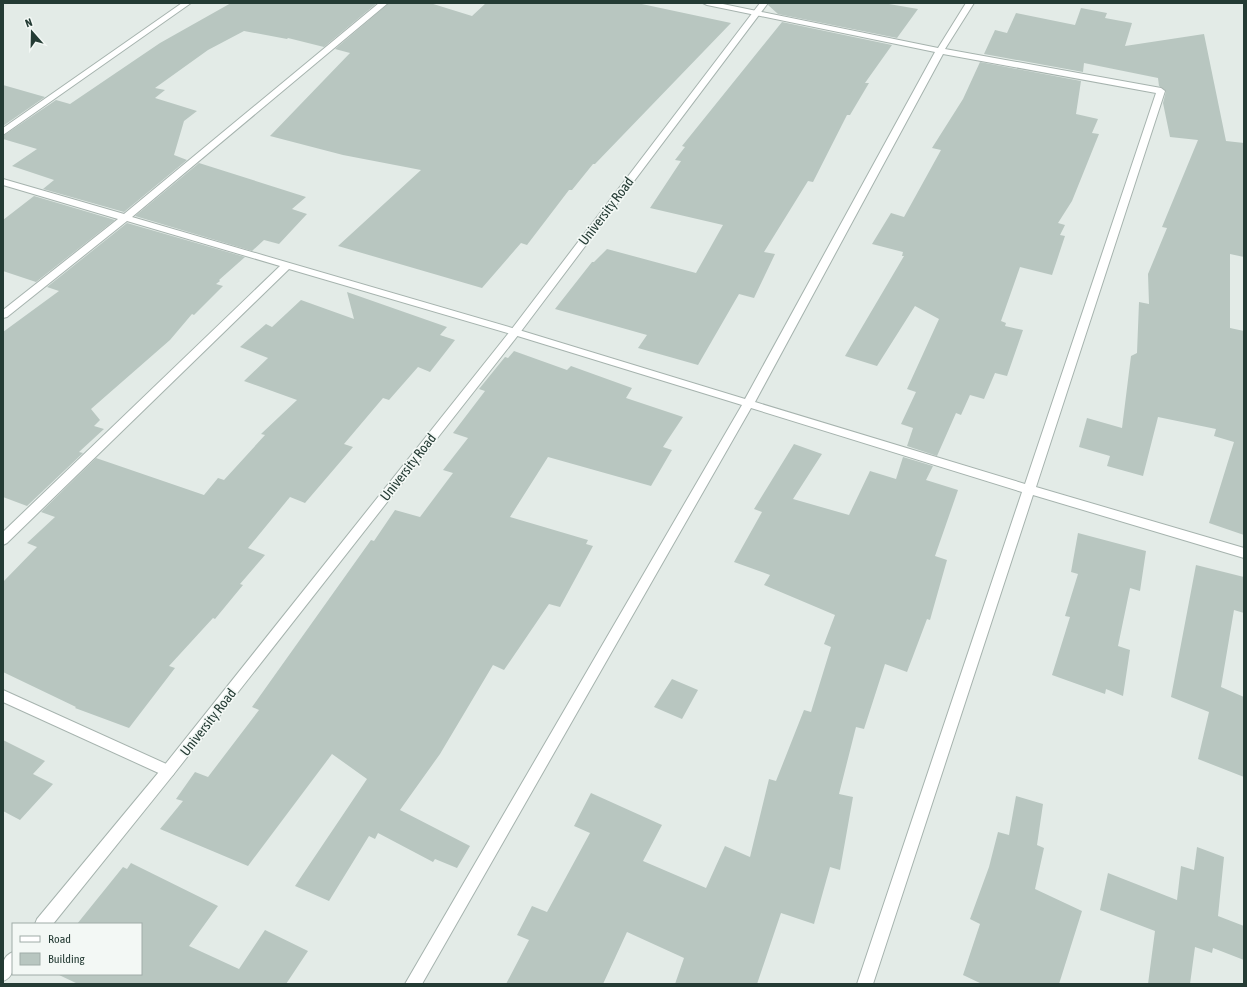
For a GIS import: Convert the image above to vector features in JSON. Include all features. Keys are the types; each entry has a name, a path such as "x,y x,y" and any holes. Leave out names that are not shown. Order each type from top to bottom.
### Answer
{"street":[{"path":"3,132 187,3"},
{"path":"3,315 125,218 384,3"},
{"path":"707,3 940,51 1161,91 865,984"},
{"name":"University Road","path":"44,923 168,771 514,332 764,3"},
{"path":"413,984 748,404 940,51 970,3"},
{"path":"3,182 514,332 1028,489 1244,553"},
{"path":"3,540 287,265"},
{"path":"3,696 168,771"},
{"path":"3,973 12,961"}],"building":[{"path":"231,3 377,3 324,47 288,38 244,31 208,50 155,88 165,90 155,98 197,111 184,121 174,155 187,160 124,212 43,189 54,180 12,166 37,149 3,139 3,136 56,100 70,104 160,43"},
{"path":"389,3 430,3 472,16 486,3 637,3 731,23 595,164 593,164 572,190 569,190 527,245 521,243 482,288 338,246 421,170 343,155 270,136 350,53 335,49"},
{"path":"769,3 883,3 918,9 897,38 778,14 768,5"},
{"path":"1081,8 1107,13 1105,18 1132,23 1125,46 1204,34 1226,141 1244,143 1244,257 1230,254 1230,328 1244,331 1244,535 1209,523 1234,442 1214,436 1216,429 1158,417 1143,476 1107,466 1110,456 1079,447 1087,418 1122,428 1131,356 1137,353 1139,302 1149,304 1148,274 1167,228 1162,227 1198,140 1170,137 1163,103 1166,91 1159,86 1158,78 1084,63 1083,72 984,54 995,30 1007,33 1016,13 1075,25"},
{"path":"782,22 892,45 865,83 869,83 850,115 847,115 813,182 808,181 764,252 775,254 754,298 739,294 698,365 638,348 647,335 555,309 592,262 594,262 607,249 696,273 723,225 650,208 681,161 675,160 685,147 682,146"},
{"path":"980,62 1081,81 1076,114 1098,119 1092,133 1099,134 1072,201 1058,223 1065,225 1060,235 1065,236 1052,275 1020,267 1001,321 1006,323 1005,326 1023,330 1007,376 995,373 984,399 970,395 961,415 956,413 937,456 907,446 913,428 901,424 916,392 907,389 939,319 915,306 877,366 845,356 904,256 902,256 903,252 872,244 891,213 904,217 941,150 932,148 963,99"},
{"path":"3,85 45,97 3,126"},
{"path":"199,163 306,197 292,209 307,214 279,244 264,240 252,251 135,216"},
{"path":"34,196 115,220 36,282 3,271 3,220"},
{"path":"127,223 245,257 219,280 220,281 216,284 223,286 194,315 192,314 170,340 91,409 100,420 94,426 104,429 79,452 83,453 27,506 3,497 3,332 59,291 47,287"},
{"path":"347,292 447,327 440,335 455,340 430,372 418,367 389,400 383,398 344,444 353,447 305,503 290,497 248,548 265,555 240,584 243,585 215,619 213,618 169,666 175,668 129,728 75,708 76,707 3,672 3,582 37,547 27,543 55,517 41,512 96,458 204,495 218,478 224,480 265,435 261,434 297,400 244,381 268,358 240,347 266,324 272,327 301,300 354,319"},
{"path":"514,351 567,370 571,366 632,388 626,398 683,417 663,447 672,450 651,486 548,457 510,517 588,540 586,544 593,546 560,607 549,604 504,670 493,665 440,754 400,810 470,846 457,868 435,859 433,862 378,833 375,839 369,836 329,901 295,886 367,779 332,754 248,866 160,829 183,801 176,799 195,772 208,777 259,710 252,707 371,540 374,541 395,510 420,517 453,473 443,470 468,438 453,433 485,391 479,389 505,357 508,358"},
{"path":"794,444 822,454 793,499 849,515 870,471 896,479 903,457 933,466 926,480 958,490 935,556 947,560 930,620 927,619 907,672 885,664 864,729 856,727 839,794 853,797 840,870 830,867 814,924 781,913 757,984 675,984 684,958 627,932 603,984 506,984 529,940 517,935 532,906 547,912 590,833 574,826 591,793 662,825 643,861 706,888 725,846 750,857 769,779 776,781 804,710 811,712 831,647 824,644 835,615 764,585 770,575 734,562 762,512 754,509"},
{"path":"1078,533 1146,551 1140,591 1130,588 1118,646 1130,650 1123,696 1106,689 1105,694 1052,675 1070,617 1065,616 1078,574 1071,572"},
{"path":"1196,565 1244,577 1244,613 1234,610 1221,687 1244,697 1244,777 1198,759 1209,712 1171,697"},
{"path":"672,679 698,690 682,719 654,707"},
{"path":"3,740 45,761 33,774 53,784 20,820 3,811"},
{"path":"1016,796 1043,804 1037,845 1044,848 1035,889 1082,911 1059,984 982,984 963,975 980,924 970,919 989,867 998,832 1009,835"},
{"path":"1197,847 1224,857 1218,916 1244,926 1244,960 1213,948 1212,953 1195,947 1190,984 1148,984 1155,931 1100,910 1108,873 1177,900 1181,866 1194,870"},
{"path":"131,863 218,906 189,946 239,969 265,930 308,951 286,984 78,984 59,975 142,975 142,923 78,923 123,867 127,869"}]}
